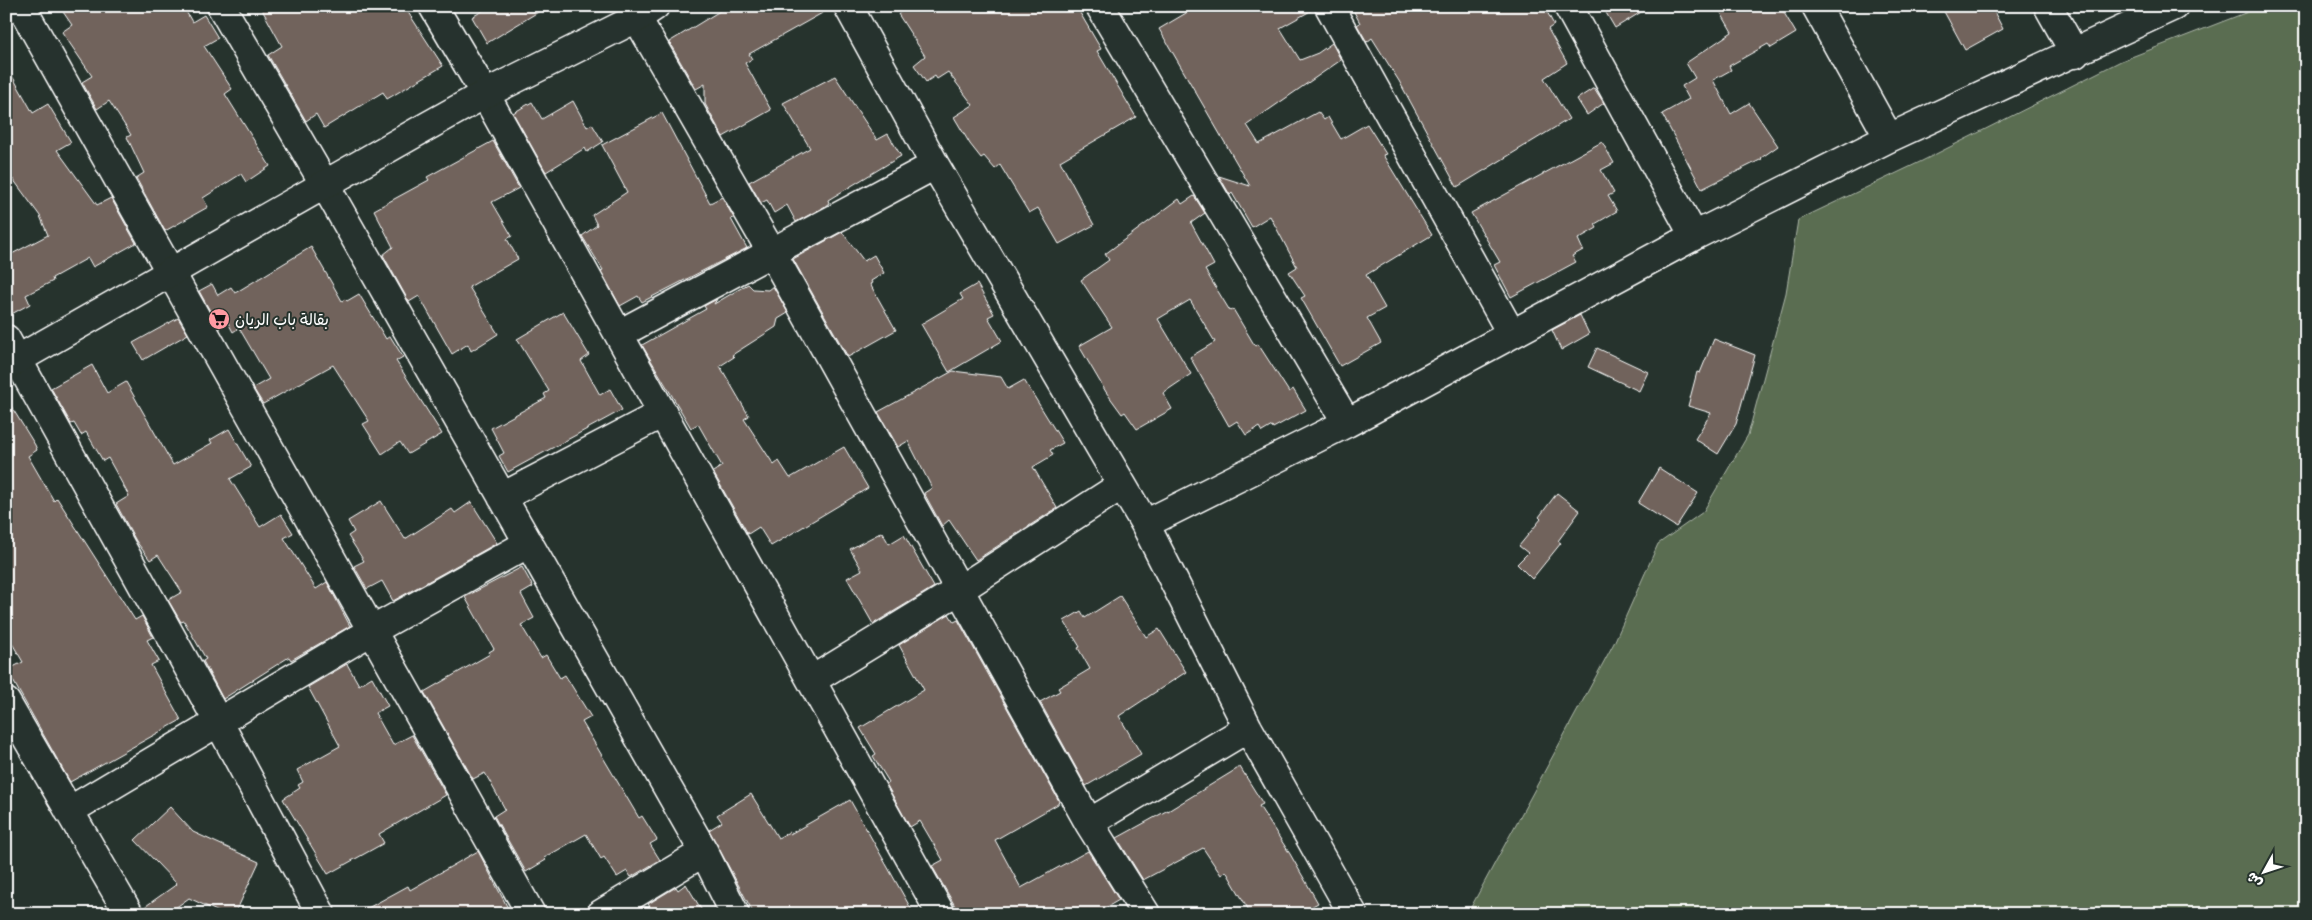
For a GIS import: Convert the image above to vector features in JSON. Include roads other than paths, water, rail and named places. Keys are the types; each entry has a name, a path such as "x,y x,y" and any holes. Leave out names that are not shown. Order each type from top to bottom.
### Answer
{"street":[{"path":"22,6 531,914"},
{"path":"220,6 325,184 529,543 704,852 735,914"},
{"path":"433,6 485,94 812,680 940,914"},
{"path":"848,6 935,165 1145,524 1248,728 1353,914"},
{"path":"1100,6 1347,423"},
{"path":"1330,6 1511,333"},
{"path":"1568,6 1694,236"},
{"path":"1816,6 1889,138"},
{"path":"2048,6 2075,54"},
{"path":"1145,524 1347,423 1694,236 1889,138 2075,54 2174,6"},
{"path":"321,914 218,723 10,355 171,272 485,94 646,12 772,253 1089,823 1146,914"},
{"path":"619,334 935,165"},
{"path":"502,497 663,413"},
{"path":"812,680 959,590 1122,485"},
{"path":"69,812 373,630 529,543"},
{"path":"6,702 129,914"},
{"path":"1089,823 1248,728"},
{"path":"601,914 704,852"}],"place":[{"name":"بقالة باب الريان","path":"219,319"}]}
